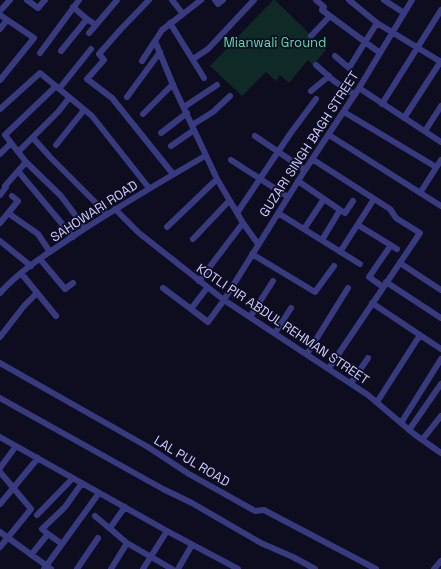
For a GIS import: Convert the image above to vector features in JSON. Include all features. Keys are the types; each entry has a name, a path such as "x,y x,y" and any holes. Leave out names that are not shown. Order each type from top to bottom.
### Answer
{"street":[{"path":"0,10 10,0"},
{"path":"27,0 38,8 45,0"},
{"path":"40,53 79,0"},
{"path":"89,33 117,0"},
{"path":"149,0 99,54 104,60 87,79 112,98 173,174"},
{"path":"172,0 183,14"},
{"path":"142,61 162,30 201,0"},
{"path":"215,0 218,4 222,0"},
{"path":"193,60 208,49 254,0"},
{"path":"316,0 324,8 322,10 380,53"},
{"path":"350,0 377,23 441,61 404,118"},
{"path":"384,0 404,13"},
{"name":"GUZARI SINGH BAGH STREET","path":"191,309 208,322 224,300 305,170 355,95 412,0"},
{"path":"73,7 96,25"},
{"path":"382,104 441,10"},
{"path":"0,15 34,38 0,79"},
{"path":"311,36 330,16"},
{"path":"61,51 87,19"},
{"path":"0,29 8,20"},
{"path":"170,23 204,78"},
{"path":"334,56 349,68 377,23"},
{"path":"155,41 216,179 243,223 258,244"},
{"path":"85,228 61,196 26,162 5,134 57,88 92,49"},
{"path":"127,97 160,52"},
{"path":"316,65 355,95"},
{"path":"0,109 40,73 92,116 149,188"},
{"path":"312,91 329,76"},
{"path":"143,114 173,84"},
{"path":"161,133 185,110 217,85"},
{"path":"359,88 441,142"},
{"path":"171,146 213,112 230,96"},
{"path":"18,152 58,112 69,98"},
{"path":"237,213 290,134 316,99"},
{"path":"425,131 441,106"},
{"path":"56,145 84,110"},
{"path":"344,112 436,167"},
{"path":"329,135 441,206"},
{"path":"255,136 305,170"},
{"path":"33,138 107,214"},
{"path":"0,154 11,143"},
{"name":"SAHOWARI ROAD","path":"0,293 11,280 85,228 149,188 205,156"},
{"path":"231,160 288,197"},
{"path":"312,160 390,209 396,218 420,233 329,368"},
{"path":"420,193 441,160"},
{"path":"0,195 6,187 5,186 26,162"},
{"path":"18,171 73,237"},
{"path":"167,227 216,179"},
{"path":"298,181 345,213 353,202"},
{"path":"0,223 18,201 12,196"},
{"path":"304,229 324,199"},
{"path":"340,252 374,199"},
{"path":"193,239 230,201"},
{"name":"KOTLI PIR ABDUL REHMAN STREET","path":"115,209 139,233 207,288 351,383 409,430 441,453"},
{"path":"322,240 340,210"},
{"path":"8,213 38,234 50,252"},
{"path":"278,213 360,264"},
{"path":"199,282 243,223"},
{"path":"358,225 397,249"},
{"path":"0,241 31,266"},
{"path":"391,246 369,277 385,284 441,318"},
{"path":"252,254 315,292 334,266"},
{"path":"40,259 65,289 73,282"},
{"path":"400,263 441,290"},
{"path":"21,273 56,316"},
{"path":"250,317 274,281"},
{"path":"163,288 191,309 207,288"},
{"path":"307,354 348,288"},
{"path":"0,337 24,306 37,293"},
{"path":"372,303 441,349"},
{"path":"275,333 291,308"},
{"path":"376,402 420,335"},
{"path":"351,383 368,358"},
{"path":"401,423 441,359"},
{"name":"LAL PUL ROAD","path":"0,363 148,447 189,474 256,511 264,510 376,569"},
{"path":"409,430 441,384"},
{"path":"0,398 163,489 192,503 261,543 293,557 315,569"},
{"path":"422,440 441,416"},
{"path":"0,436 192,545 238,569"},
{"path":"0,468 16,446"},
{"path":"0,504 38,458"},
{"path":"0,472 31,509 0,547"},
{"path":"37,515 73,478"},
{"path":"62,544 42,529 65,507 82,483"},
{"path":"0,532 47,568 62,544 99,493"},
{"path":"110,528 125,507"},
{"path":"95,516 127,543 172,569"},
{"path":"143,569 167,531"},
{"path":"31,555 48,534"},
{"path":"77,569 98,538"},
{"path":"111,569 127,543"},
{"path":"178,569 192,545"},
{"path":"434,569 441,561"}],"green space":[{"name":"Mianwali Ground","path":"273,0 275,0 326,50 313,65 308,60 289,83 280,75 276,81 266,72 242,96 210,66"}]}
